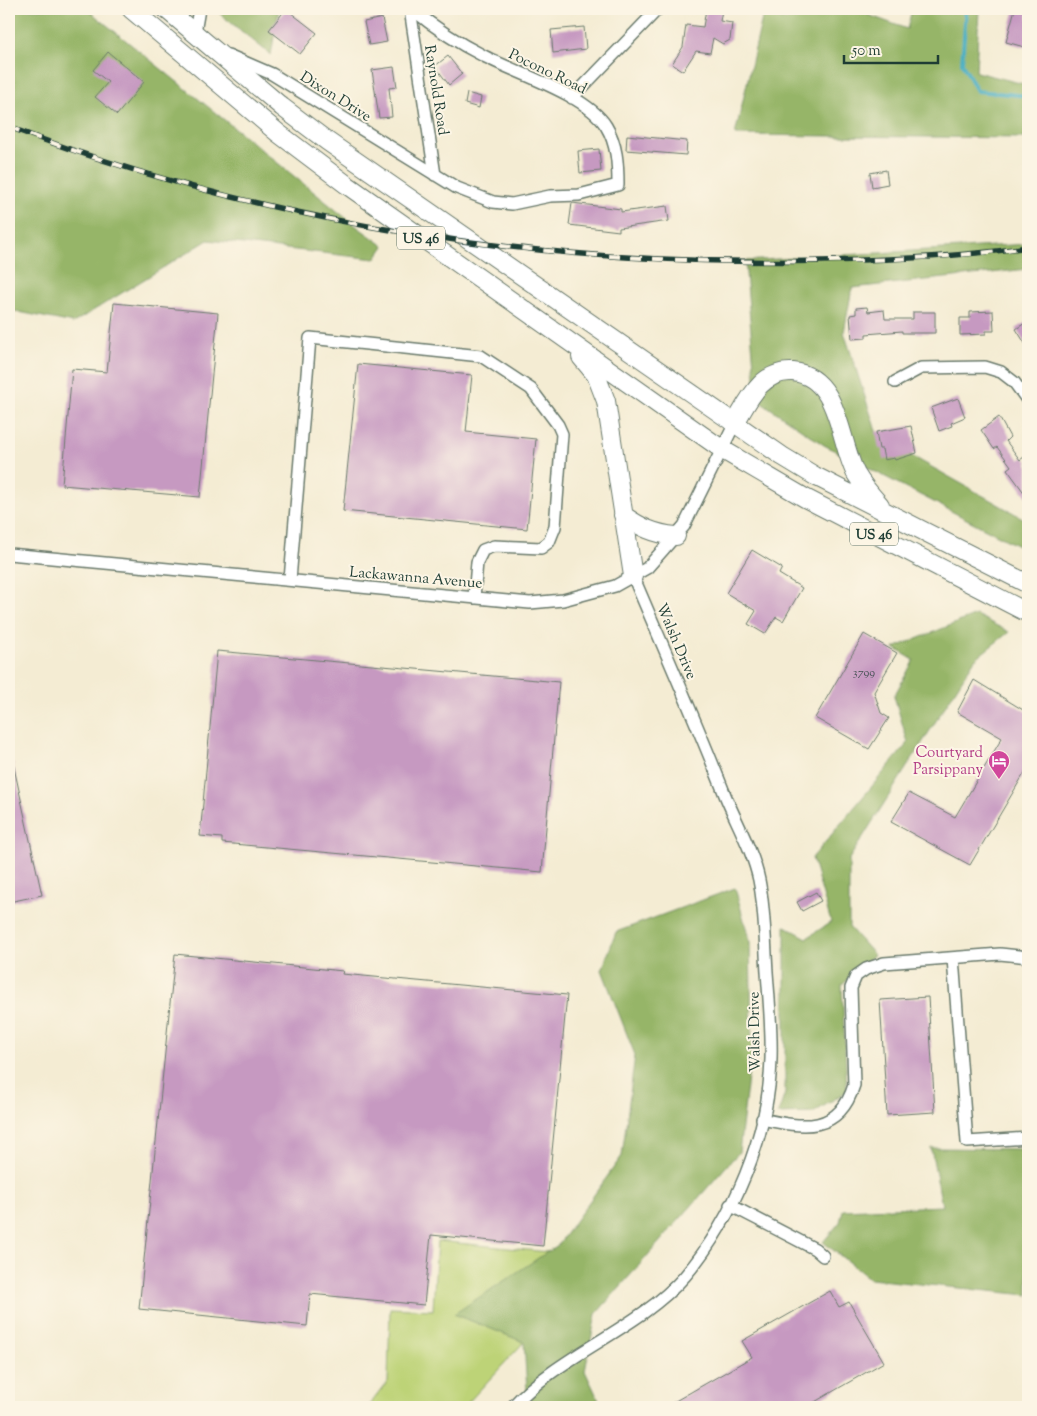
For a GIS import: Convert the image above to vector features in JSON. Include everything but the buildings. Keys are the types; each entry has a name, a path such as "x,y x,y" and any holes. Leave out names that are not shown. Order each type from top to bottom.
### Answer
{"highway":[{"name":"US 46","path":"131,9 278,133 458,265 723,450 805,498 1028,613"},
{"name":"US 46","path":"166,9 217,50 276,102 327,141 734,425 815,476 1028,584"},
{"path":"568,341 596,375 606,401 633,576"},
{"path":"734,425 761,383 769,377 785,372 807,376 824,390 832,404 856,474 867,490 887,512"},
{"path":"623,515 640,527 658,534 676,536"}],"street":[{"path":"195,32 198,9"},
{"name":"Pocono Road","path":"411,9 444,34 482,56 572,98 594,112 606,126 618,160 618,185 579,195 550,196 512,204 493,202 458,188 435,175"},
{"name":"Raynold Road","path":"411,9 435,175"},
{"path":"572,98 658,9"},
{"name":"Dixon Drive","path":"217,50 272,74 435,175"},
{"path":"290,580 310,338 481,356 531,389 558,425 562,434 555,527 549,542 541,548 494,546 483,550 477,562 474,598"},
{"path":"895,382 921,368 985,367 1001,372 1014,382 1028,400"},
{"name":"Lackawanna Avenue","path":"9,554 530,603 563,600 615,586 647,568 684,526 734,425"},
{"name":"Walsh Drive","path":"512,1407 525,1393 549,1374 660,1300 684,1276 715,1232 730,1205 750,1160 762,1118 771,1058 764,918 758,878 711,758 633,576"},
{"path":"762,1118 793,1125 809,1126 826,1122 840,1111 850,1098 854,1085 850,988 856,976 866,968 884,963 1000,954 1028,957"},
{"path":"954,958 967,1142 1028,1138"},
{"path":"730,1205 815,1249 823,1256"}],"green space":[{"path":"9,9 87,9 352,223 384,246 375,259 208,240 73,323 14,311 9,306"},
{"path":"214,9 279,9 271,55"},
{"path":"792,9 852,9 907,29 912,9 979,9 976,72 1028,85 1028,141 1024,138 735,135 763,14 787,20"},
{"path":"1028,244 1028,269 852,288 844,332 878,437 1028,521 1028,551 824,445 751,395 756,390 745,261"},
{"path":"976,615 1009,632 975,659 849,859 849,927 874,955 842,985 847,1091 813,1113 778,1114 785,1093 785,926 807,938 831,922 812,858 908,743 894,696 914,660 894,648"},
{"path":"735,888 750,942 752,1044 739,1152 596,1314 585,1371 602,1407 528,1407 524,1342 454,1314 558,1245 622,1156 635,1055 602,970 616,932"},
{"path":"931,1148 1028,1149 1028,1295 870,1279 823,1242 840,1222 843,1210 942,1206"},
{"path":"437,1241 548,1252 455,1314 524,1342 464,1407 368,1407 388,1381 390,1308 433,1310"}],"waterway":[{"path":"966,9 962,63 977,91 1028,96"}],"railway":[{"path":"9,127 106,161 205,190 306,214 408,233 511,247 615,256 718,261 873,260 977,253 1028,247"}],"place":[{"name":"Courtyard Parsippany","path":"999,780"}]}
